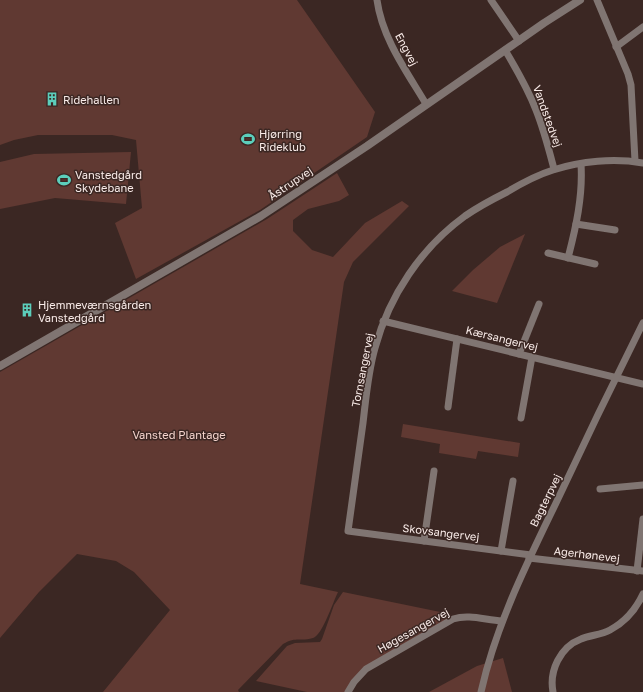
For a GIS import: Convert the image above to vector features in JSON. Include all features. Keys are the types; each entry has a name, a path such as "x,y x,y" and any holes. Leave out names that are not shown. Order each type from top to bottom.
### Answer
{"street":[{"name":"Engvej","path":"377,0 383,25 393,48 426,104"},
{"path":"491,0 519,41"},
{"name":"Åstrupvej","path":"0,366 261,216 367,146 426,104 580,0"},
{"path":"596,0 628,74 631,85 639,162"},
{"path":"616,47 643,27"},
{"name":"Vandstedvej","path":"505,50 519,74 536,109 554,170"},
{"name":"Tornsangervej","path":"348,531 368,384 375,349 396,293 425,253 444,233 465,216 532,178 554,170 598,161 639,162"},
{"path":"568,258 576,224 582,181 581,164"},
{"path":"576,224 615,230"},
{"path":"548,253 595,264"},
{"path":"520,354 539,304"},
{"name":"Kærsangervej","path":"384,322 643,384"},
{"name":"Bagterpvej","path":"481,692 491,651 502,621 530,557 643,323"},
{"path":"448,407 457,339"},
{"path":"521,418 532,357"},
{"path":"424,541 434,471"},
{"path":"500,551 513,481"},
{"path":"600,489 643,485"},
{"path":"640,571 643,519"},
{"name":"Skovsangervej","path":"348,531 500,551 530,557"},
{"name":"Agerhønevej","path":"530,557 640,571"},
{"path":"553,692 552,676 554,666 565,650 581,639 610,630 620,624 637,606 643,594"},
{"name":"Høgesangervej","path":"348,692 354,682 366,669 453,619 461,617 474,617 502,621"}],"green space":[{"name":"Hjørring Rideklub","path":"0,0 297,0 375,112 367,137 260,210 136,279 115,223 142,208 136,140 112,135 38,135 14,140 0,145"},
{"name":"Vanstedgård Skydebane","path":"131,152 126,204 55,198 0,209 0,162 34,154"},
{"name":"Vansted Plantage","path":"337,173 349,195 339,201 308,209 293,220 293,231 312,250 333,257 365,223 402,201 409,206 353,262 344,282 300,584 338,592 320,631 313,638 305,640 292,640 283,644 238,690 239,692 103,692 170,610 134,572 116,561 77,554 39,592 0,638 0,372 267,219"},
{"path":"525,234 497,303 452,291 473,270 500,247"},
{"path":"403,424 520,443 518,457 478,451 476,459 439,453 440,444 401,437"},
{"path":"343,592 450,614 452,618 366,666 345,692 307,692 256,681 287,646 295,643 320,642 334,605"},
{"path":"503,658 512,692 429,692 477,666"}],"place":[{"name":"Ridehallen","path":"52,99"},
{"name":"Hjørring Rideklub","path":"248,139"},
{"name":"Vanstedgård Skydebane","path":"64,180"},
{"name":"Hjemmeværnsgården Vanstedgård","path":"27,310"}]}
